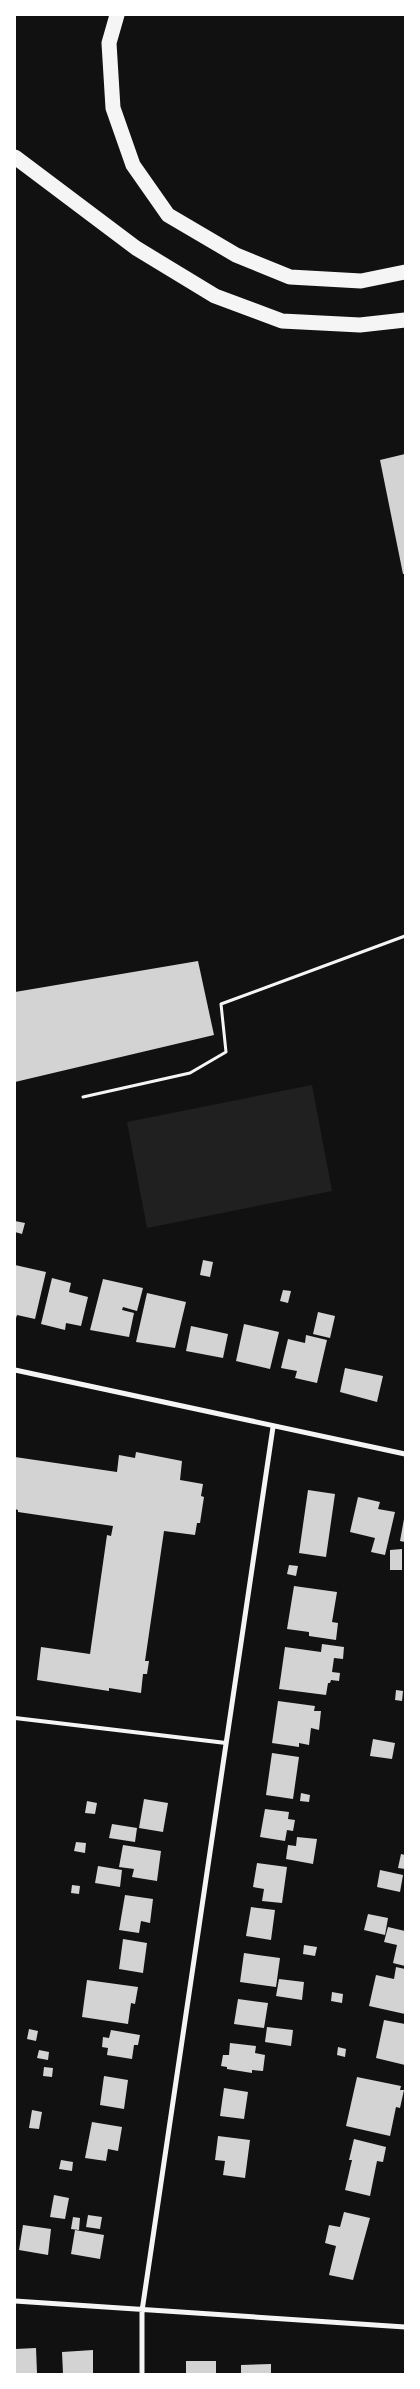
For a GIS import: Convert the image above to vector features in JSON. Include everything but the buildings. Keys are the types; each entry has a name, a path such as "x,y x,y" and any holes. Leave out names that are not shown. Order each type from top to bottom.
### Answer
{"highway":[{"path":"116,15 109,43 113,108 133,165 168,215 236,255 290,277 361,281 405,272"},
{"path":"15,157 136,248 215,296 282,321 360,326 405,320"}],"street":[{"path":"15,1370 405,1454"},
{"path":"142,2374 142,2311 273,1427"},
{"path":"15,2301 142,2311 405,2327"}],"lane":[{"path":"15,1718 226,1743"}],"path":[{"path":"82,1097 190,1072 226,1052 221,1004 405,936"}],"shaded area":[{"path":"312,1085 332,1191 147,1228 127,1122"}]}
